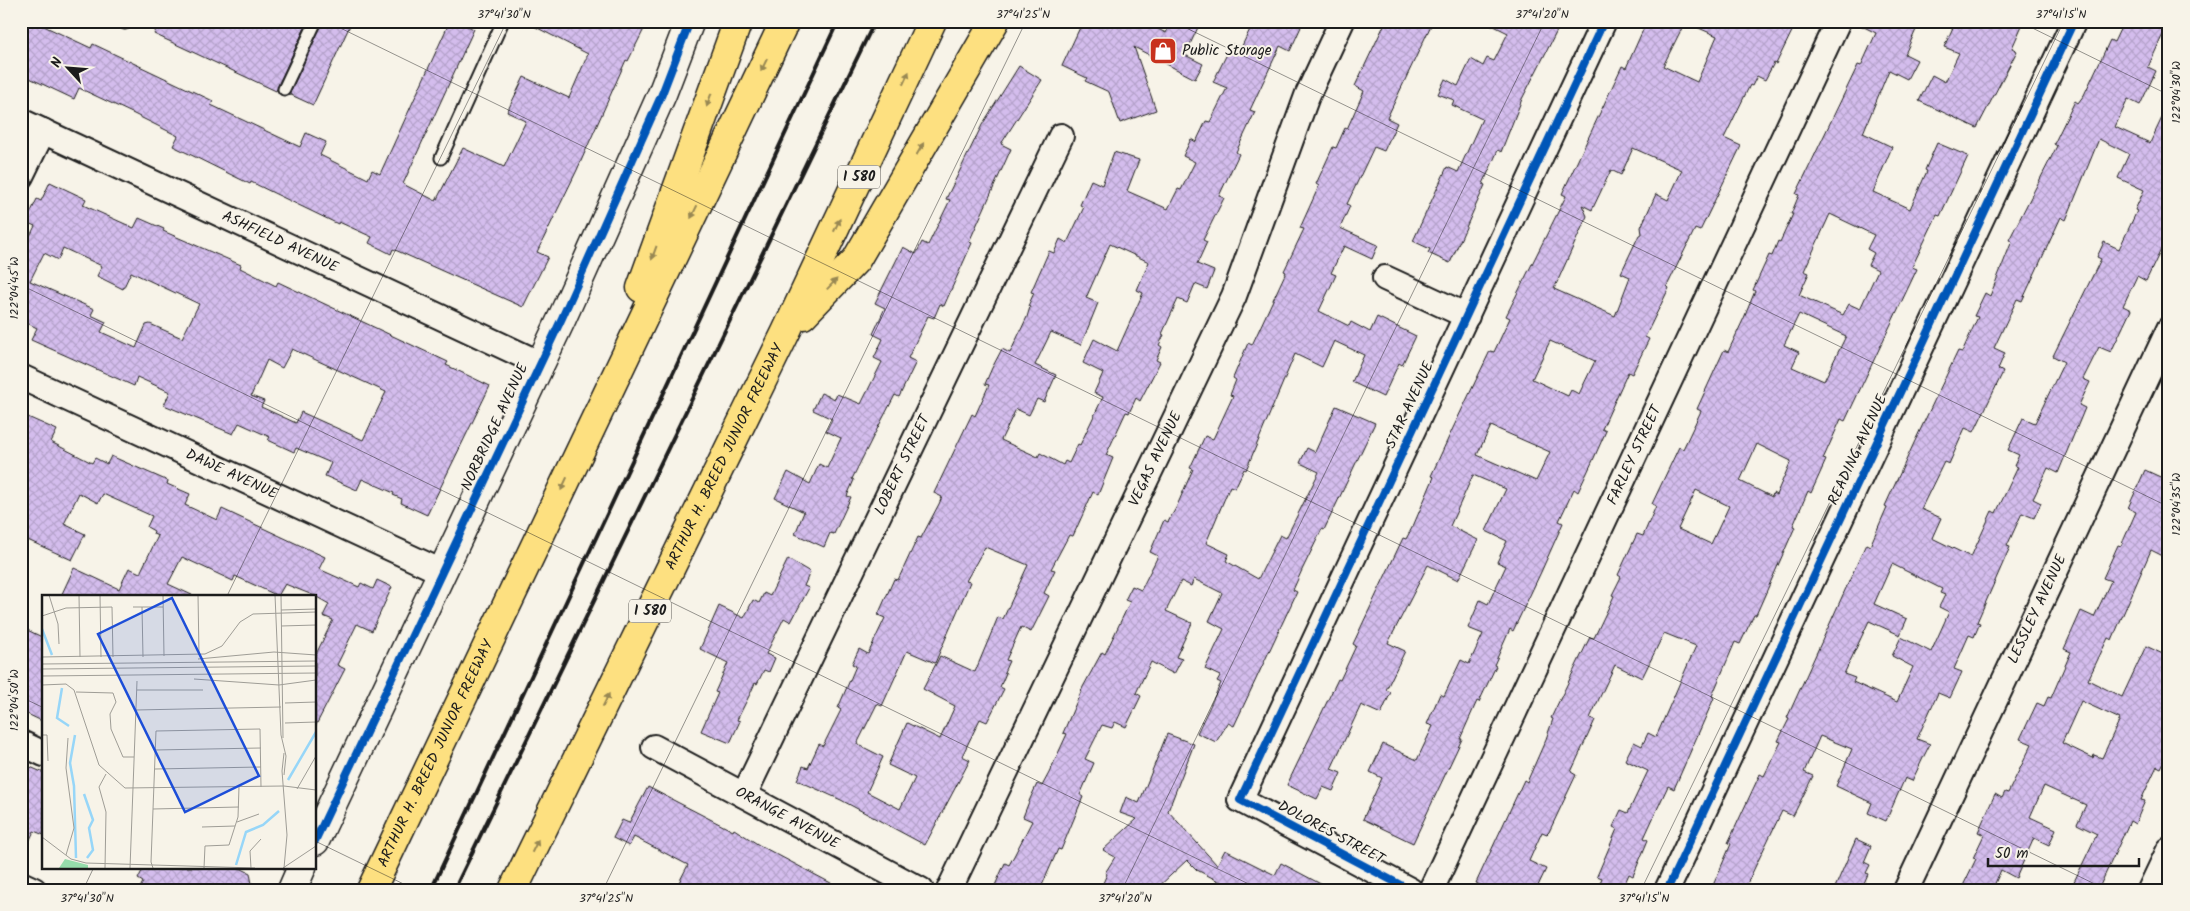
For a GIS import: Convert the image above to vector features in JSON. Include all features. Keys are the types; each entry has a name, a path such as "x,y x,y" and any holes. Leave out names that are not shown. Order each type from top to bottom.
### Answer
{"highway":[{"path":"585,440 738,21"},
{"name":"ARTHUR H. BREED JUNIOR FREEWAY","path":"371,890 786,21"},
{"name":"ARTHUR H. BREED JUNIOR FREEWAY","path":"513,890 786,332 932,21"},
{"path":"786,332 856,260 995,21"}],"street":[{"name":"NORBRIDGE AVENUE","path":"316,838 541,364 662,94 690,21"},
{"name":"VEGAS AVENUE","path":"949,890 1234,296 1308,96 1342,21"},
{"name":"STAR AVENUE","path":"1240,800 1604,21"},
{"name":"FARLEY STREET","path":"1431,890 1838,21"},
{"name":"READING AVENUE","path":"1667,890 2074,21"},
{"name":"ASHFIELD AVENUE","path":"21,121 541,364"},
{"path":"21,176 43,131"},
{"name":"LOBERT STREET","path":"744,796 1062,136"},
{"path":"1385,278 1467,316"},
{"name":"LESSLEY AVENUE","path":"1906,890 2169,330"},
{"name":"DAWE AVENUE","path":"21,376 442,572"},
{"path":"21,744 42,753"},
{"name":"ORANGE AVENUE","path":"654,747 920,890"},
{"name":"DOLORES STREET","path":"1240,800 1410,890"},
{"path":"2150,890 2169,850"},
{"path":"21,884 34,890"}],"lane":[{"path":"284,89 316,21"},
{"path":"441,158 503,21"}],"building":[{"path":"21,21 33,21 91,48 93,44 213,101 211,105 300,147 306,133 326,142 320,155 368,179 372,170 380,174 450,21 456,21 474,29 403,184 436,201 463,148 504,167 526,121 507,112 524,77 569,98 588,54 524,21 627,21 644,29 628,61 626,60 577,170 537,252 548,257 523,307 393,249 391,254 369,243 372,237 339,222 338,224 251,182 250,184 173,146 178,136 79,88 74,99 21,74"},
{"path":"160,21 308,21 276,91 154,34"},
{"path":"323,21 352,21 313,105 289,94"},
{"path":"1083,21 1142,21 1166,33 1172,21 1201,21 1185,55 1203,64 1195,79 1134,47 1156,110 1120,123 1109,92 1085,81 1087,78 1062,66"},
{"path":"1254,21 1288,21 1301,27 1290,51 1280,46 1250,110 1255,112 1236,152 1239,154 1219,196 1224,198 1203,240 1207,242 1197,264 1214,271 1207,289 1195,284 1187,303 1178,299 1162,334 1164,335 1159,345 1162,347 1156,360 1160,362 1140,401 1136,398 1129,413 1126,412 1106,455 1113,458 1098,495 1093,492 1073,536 1069,535 1051,569 1055,570 1044,593 1049,596 1031,632 1021,627 1006,660 1009,661 1000,687 1004,689 987,722 980,719 962,756 970,760 925,845 841,800 797,780 803,766 808,768 819,744 823,746 841,710 838,708 856,666 852,664 859,649 868,654 885,618 878,615 894,579 898,580 918,537 921,538 939,504 942,497 934,493 972,414 975,416 989,385 985,384 992,368 1002,349 1010,353 1027,317 1030,307 1028,306 1034,293 1031,292 1049,251 1054,253 1060,239 1067,243 1084,207 1080,205 1091,180 1102,185 1114,152 1139,160 1127,191 1168,209 1178,189 1181,190 1195,162 1183,156 1191,139 1196,142 1206,121 1210,122 1227,88 1213,82 1232,44 1241,48","holes":["1110,244 1149,262 1137,290 1143,293 1117,351 1094,339 1083,363 1103,373 1094,393 1103,397 1080,445 1078,444 1069,463 1065,461 1063,465 1040,453 1038,457 1001,440 1016,409 1029,415 1037,399 1044,402 1056,375 1035,365 1051,332 1081,345 1098,303 1086,298","985,547 1028,565 1003,619 998,617 975,672 940,656 923,689 955,706 940,739 907,723 888,765 915,778 900,809 867,792 883,757 857,744 877,704 882,706 907,651 935,663 970,582 966,581"]},
{"path":"1386,21 1433,21 1387,118 1397,123 1384,151 1374,147 1347,204 1350,206 1340,228 1378,245 1372,259 1344,246 1331,273 1336,275 1319,311 1349,326 1351,322 1370,332 1377,317 1416,336 1402,365 1399,363 1383,397 1352,382 1364,355 1334,341 1322,367 1295,354 1246,470 1244,469 1235,488 1230,486 1206,543 1229,554 1226,561 1258,579 1280,535 1286,538 1319,472 1300,463 1307,448 1315,452 1336,406 1375,423 1324,530 1322,529 1302,570 1293,590 1297,592 1234,726 1228,723 1216,742 1197,733 1221,683 1217,681 1220,676 1205,669 1224,629 1209,621 1222,593 1194,579 1191,586 1181,581 1166,611 1192,623 1176,657 1182,659 1174,674 1151,662 1136,693 1141,696 1126,727 1115,722 1112,728 1102,725 1085,759 1094,763 1080,795 1083,797 1061,850 1058,849 1040,890 993,890 1005,863 1009,865 1032,821 1023,817 1030,799 1037,784 1042,786 1049,773 1067,734 1063,733 1083,687 1102,652 1105,654 1130,602 1125,600 1132,586 1141,590 1158,556 1150,552 1164,520 1168,522 1176,508 1193,469 1190,468 1205,436 1213,439 1233,396 1230,395 1236,380 1233,378 1248,343 1252,345 1286,272 1284,271 1304,229 1300,228 1319,186 1316,184 1333,147 1336,148 1345,128 1347,129 1364,91 1355,86"},
{"path":"1484,21 1548,21 1559,27 1522,99 1501,152 1498,150 1483,184 1485,185 1450,263 1428,253 1430,249 1413,241 1447,167 1458,172 1482,119 1452,105 1454,100 1438,94 1445,79 1458,86 1471,59 1483,66 1487,58 1494,61 1508,33"},
{"path":"1647,21 1797,21 1776,64 1774,63 1765,80 1757,76 1752,86 1750,85 1724,138 1741,146 1700,231 1695,229 1667,286 1669,288 1645,337 1649,339 1632,374 1628,372 1602,429 1606,431 1594,458 1578,492 1574,489 1559,521 1563,523 1541,572 1513,631 1510,629 1494,665 1496,666 1479,702 1477,701 1460,739 1462,739 1413,843 1363,819 1382,778 1370,772 1383,744 1417,760 1433,726 1427,724 1440,694 1444,696 1461,660 1469,664 1483,634 1468,628 1480,600 1488,604 1506,566 1497,562 1507,541 1486,531 1506,489 1473,475 1450,526 1478,540 1458,580 1428,565 1388,643 1405,651 1386,690 1391,692 1381,714 1361,705 1331,769 1341,773 1333,791 1323,787 1317,799 1287,785 1356,646 1353,644 1403,538 1406,539 1414,524 1434,477 1431,476 1453,428 1490,351 1494,352 1510,318 1506,316 1566,196 1562,194 1622,66 1626,68","holes":["1685,22 1717,36 1697,82 1663,66","1633,148 1682,170 1668,200 1656,194 1641,227 1642,234 1639,235 1621,273 1630,277 1615,316 1554,289 1587,216 1582,205 1592,210 1611,170 1621,175","1550,341 1595,361 1579,394 1571,390 1568,396 1532,379","1491,426 1550,452 1536,481 1477,455"]},
{"path":"1852,21 1920,21 1905,54 1917,60 1907,79 1889,70 1863,133 1892,147 1873,192 1910,209 1937,143 1968,156 1940,216 1937,215 1912,267 1917,269 1845,421 1841,419 1823,459 1826,460 1811,493 1808,491 1793,526 1795,527 1756,615 1754,615 1740,644 1735,642 1712,696 1714,698 1674,789 1668,786 1660,803 1644,838 1648,840 1633,876 1629,874 1622,890 1597,890 1602,878 1597,876 1617,829 1613,827 1621,810 1628,813 1648,771 1625,760 1634,742 1642,746 1648,733 1656,737 1696,646 1664,633 1642,678 1615,665 1590,718 1595,720 1571,772 1576,775 1549,832 1547,834 1542,832 1529,861 1546,869 1536,890 1490,890 1476,883 1524,780 1527,782 1546,739 1553,719 1551,718 1590,637 1594,638 1614,596 1612,595 1621,577 1618,575 1637,534 1643,536 1656,506 1652,504 1679,447 1683,449 1701,411 1697,409 1724,350 1728,352 1744,318 1755,291 1753,290 1769,255 1772,256 1778,241 1780,242 1793,214 1791,214 1799,195 1796,194 1858,65 1861,66 1876,33","holes":["1830,214 1874,235 1867,249 1874,253 1868,265 1878,270 1860,309 1849,304 1843,315 1799,295 1809,273 1804,271","1799,314 1846,336 1824,381 1792,367 1799,352 1784,345","1757,444 1791,461 1776,495 1773,493 1772,497 1740,481","1696,490 1729,506 1711,544 1678,529"]},
{"path":"1956,21 2024,21 2012,48 2017,51 1977,128 1919,101 1932,75 1945,82 1959,53 1944,47"},
{"path":"2124,21 2169,21 2148,67 2156,71 2140,105 2128,99 2115,127 2150,143 2169,103 2169,233 2146,281 2137,276 2123,306 2131,310 2111,352 2099,347 2083,379 2090,382 2079,405 2085,408 2058,473 2048,468 2033,499 2041,503 2034,518 2022,513 2007,546 2010,547 1977,622 1980,623 1974,637 1969,635 1954,669 1962,672 1950,698 1938,693 1917,739 1930,744 1912,781 1905,778 1886,821 1868,813 1872,803 1836,786 1852,749 1820,736 1804,772 1813,776 1793,816 1782,811 1744,890 1711,890 1731,844 1728,843 1760,774 1764,776 1781,742 1778,741 1789,719 1787,718 1866,544 1870,546 1887,507 1885,506 1914,443 1958,351 1962,352 1978,317 1974,316 1985,293 1990,296 2012,241 2009,240 2057,146 2054,144 2075,101 2078,103 2084,95 2110,40 2114,42","holes":["2099,139 2129,154 2118,178 2144,190 2135,210 2137,211 2119,249 2104,242 2097,257 2101,259 2053,356 2064,362 2035,423 2023,418 2008,450 2019,455 2014,466 2018,467 1996,513 1992,511 1971,557 1932,538 1941,518 1921,509 1944,462 1949,464 1965,428 1974,432 2003,372 1998,369 2005,353 1994,348 2017,299 2022,301 2061,217 2066,220","1892,564 1942,589 1940,593 1945,595 1939,607 1949,612 1931,652 1901,637 1892,656 1913,667 1897,702 1853,682 1855,678 1844,674 1869,621 1900,635 1907,619 1874,604"]},
{"path":"1019,66 1042,80 1001,144 1011,149 969,242 972,243 944,306 940,304 934,318 928,316 908,358 916,362 899,397 895,395 852,479 854,480 847,496 851,497 834,534 830,533 824,547 795,534 804,512 775,498 788,472 810,484 819,464 827,468 841,438 826,431 832,419 813,410 821,393 835,399 837,394 861,404 882,362 874,358 883,339 873,334 885,308 875,303 903,247 916,254 922,242 928,245 950,200 946,199 982,125"},
{"path":"50,182 86,199 83,205 134,228 139,218 164,229 163,231 241,265 240,268 276,286 278,282 448,362 446,365 490,386 427,515 401,503 402,499 393,495 394,493 362,479 357,490 325,476 331,463 296,448 294,452 268,440 270,437 239,423 233,434 164,405 170,392 137,377 134,386 31,340 37,328 21,320 21,254 35,226 26,222 37,199 41,201","holes":["63,248 102,266 97,276 123,289 131,272 199,304 182,338 150,324 146,325 136,348 101,332 106,322 91,315 94,309 30,281 44,253 58,260","292,349 386,392 363,440 301,412 296,423 261,407 264,401 251,396 267,360 282,368"]},
{"path":"21,414 57,430 51,442 92,463 95,458 107,464 111,456 168,481 167,484 190,494 185,505 217,520 222,509 325,557 319,569 359,587 361,583 373,589 377,580 392,587 372,631 357,624 337,665 345,669 316,725 316,654 333,620 323,616 329,604 316,595 285,584 279,595 276,595 235,576 233,581 182,557 168,584 192,595 61,595 74,568 119,589 129,568 140,573 158,536 153,534 154,531 147,527 152,516 103,494 98,503 79,493 64,524 85,534 72,560 21,537 21,520 29,505 21,501"},
{"path":"2145,470 2169,481 2169,559 2151,550 2112,640 2108,638 2088,680 2122,697 2146,646 2169,657 2169,752 2161,768 2157,766 2141,800 2145,801 2135,824 2130,821 2098,890 2070,890 2097,834 2077,824 2086,805 2044,786 2030,817 2056,829 2049,845 2034,838 2016,878 2001,870 1992,890 1961,890 1976,859 1973,858 1984,835 1978,832 1995,794 2002,798 2005,792 2008,793 2032,744 2020,739 2037,703 2044,706 2048,697 2051,698 2071,652 2064,649 2081,611 2094,617 2111,581 2103,578 2118,545 2121,546 2136,512 2128,508","holes":["2081,701 2120,719 2102,758 2094,755 2093,758 2062,743"]},
{"path":"788,559 810,572 804,586 809,588 791,622 784,618 766,654 775,658 769,672 764,670 757,684 755,683 737,720 740,721 730,743 701,731 718,693 715,692 728,663 700,649 719,606 744,618 753,600 759,603 764,593 770,596"},
{"path":"21,627 42,637 42,721 21,711"},
{"path":"1167,734 1194,744 1168,811 1217,865 1225,850 1275,875 1281,863 1332,890 1236,890 1197,870 1187,860 1155,890 1100,890 1107,874 1105,873 1115,857 1103,850 1137,819 1120,813 1126,797 1139,803"},
{"path":"21,763 42,772 42,834 34,831 21,859"},
{"path":"648,787 733,831 734,829 759,845 844,890 675,890 688,865 634,837 629,846 613,838 622,820 629,823"},
{"path":"1856,839 1871,846 1864,862 1870,865 1866,873 1868,874 1861,890 1834,890"},
{"path":"144,868 240,868 250,873 253,890 139,890 143,882 138,879"}],"railway":[{"path":"431,890 838,21"},
{"path":"454,890 875,21"}],"cycle path":[{"path":"316,839 562,318 662,94 690,21"},
{"path":"1410,890 1240,800 1604,21"},
{"path":"1667,890 2074,21"}],"place":[{"name":"Public Storage","path":"1163,51"}]}
